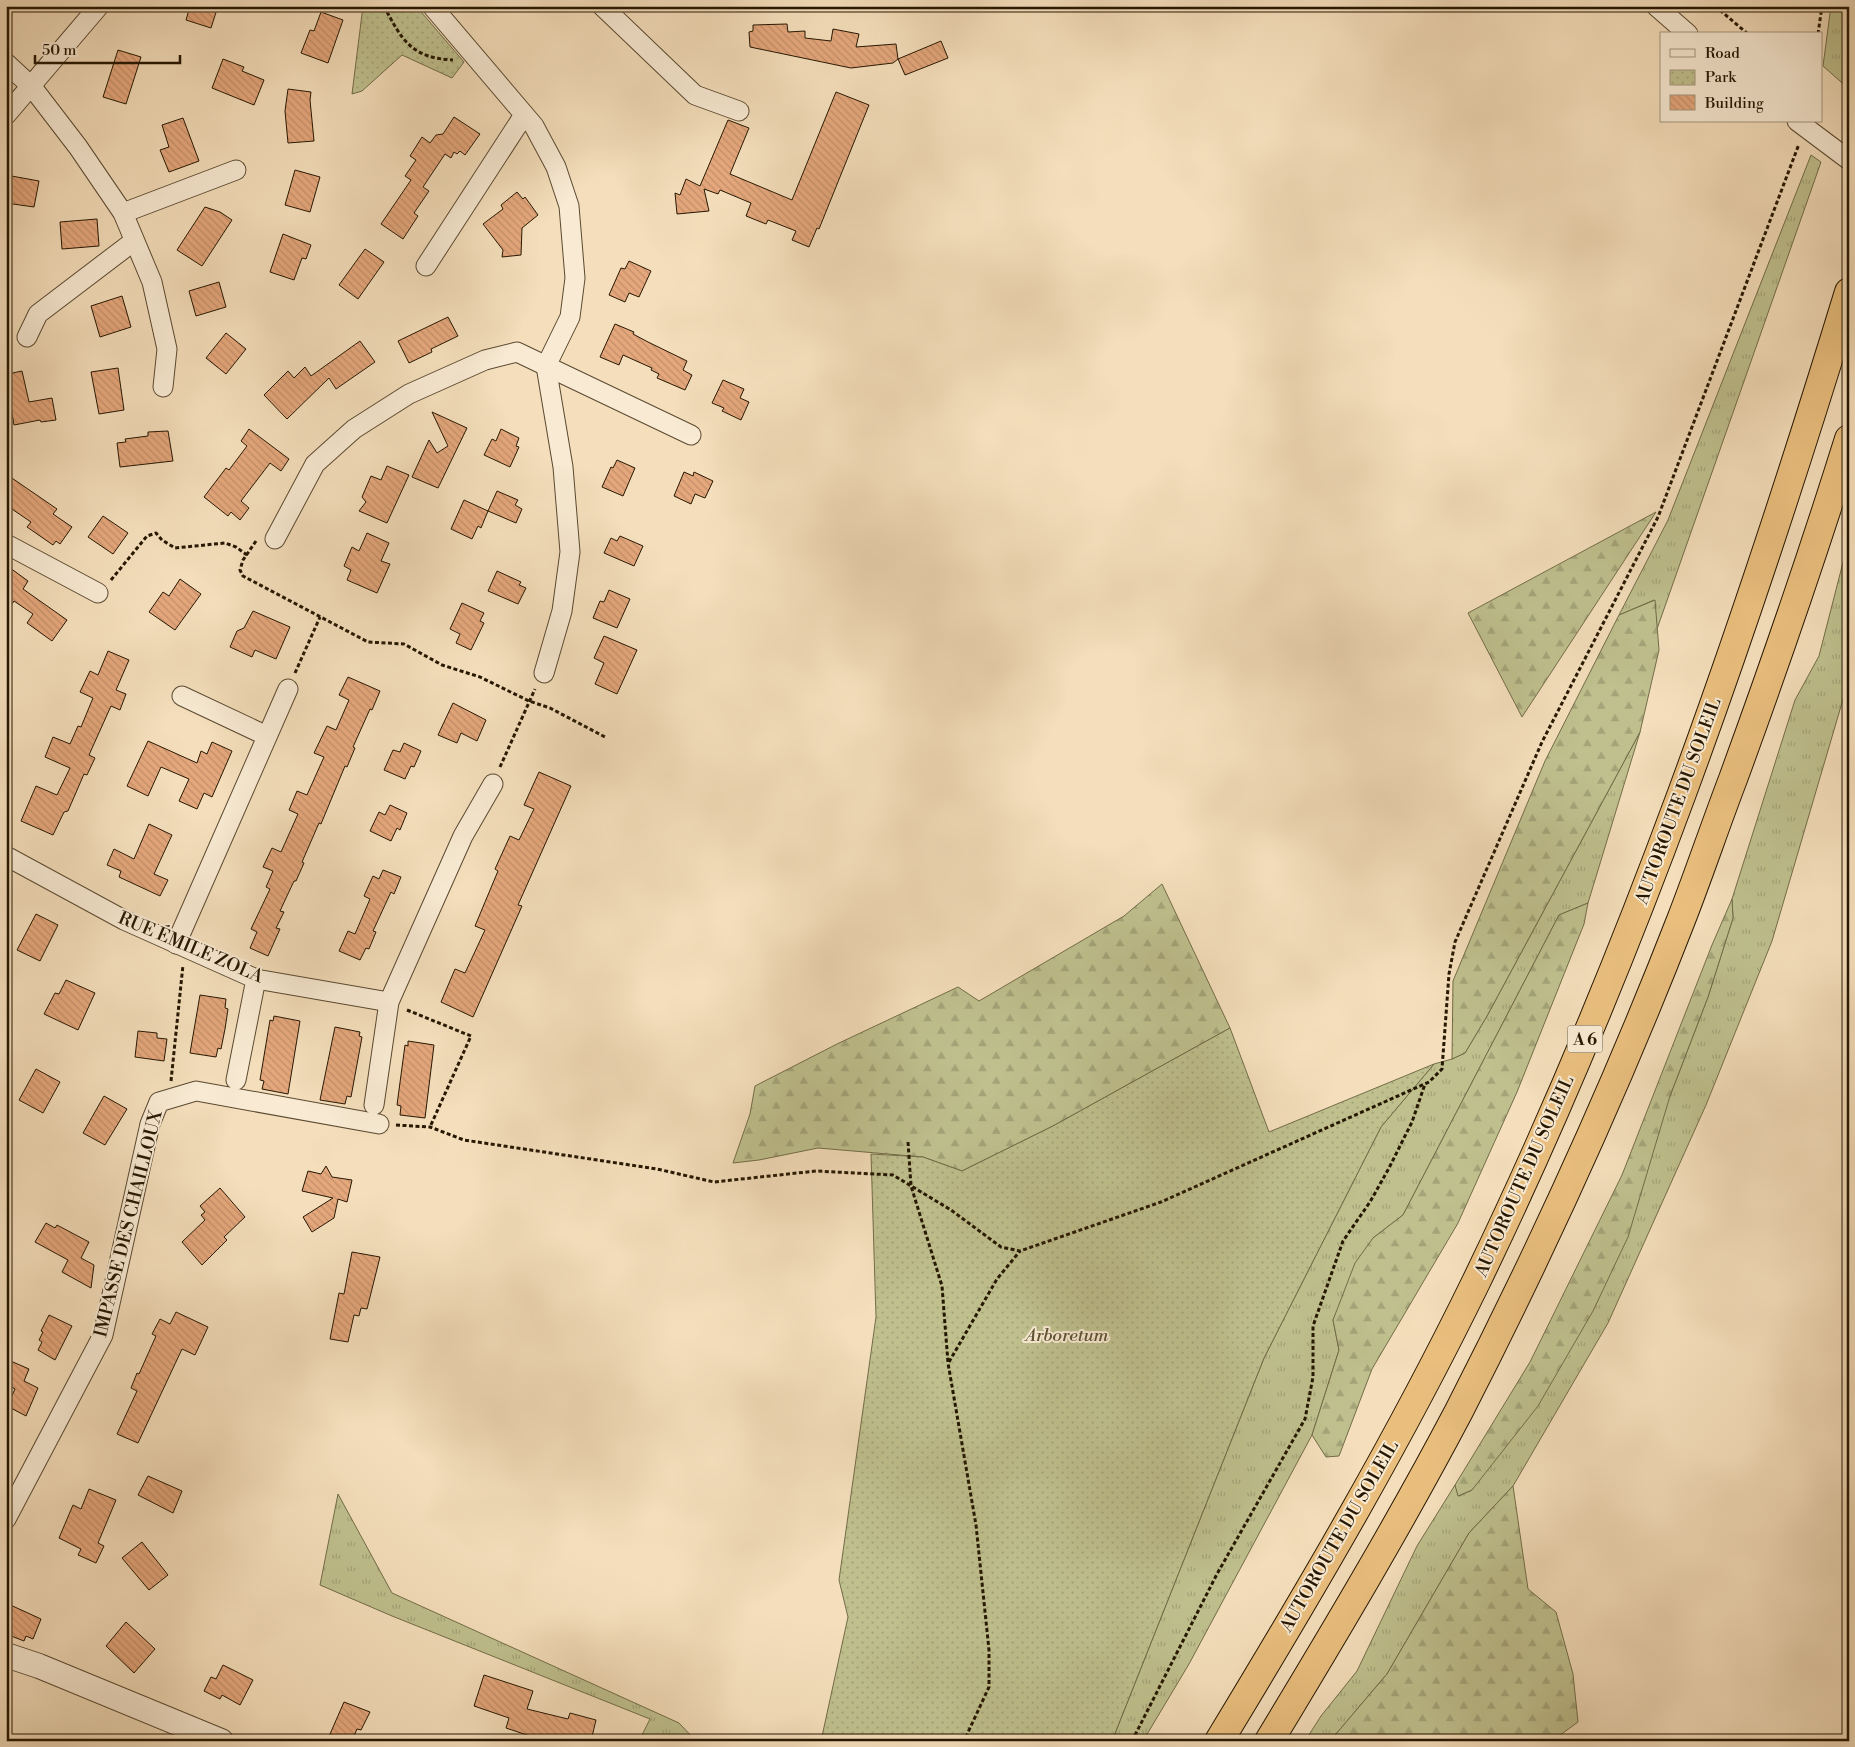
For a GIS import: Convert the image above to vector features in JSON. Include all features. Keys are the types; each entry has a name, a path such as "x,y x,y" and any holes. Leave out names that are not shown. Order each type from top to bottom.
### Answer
{"highway":[{"name":"AUTOROUTE DU SOLEIL","path":"1219,1741 1318,1578 1367,1491 1471,1291 1536,1152 1638,910 1738,638 1803,441 1849,292"},
{"name":"A 6","path":"1269,1741 1358,1594 1453,1421 1513,1302 1580,1160 1629,1048 1681,919 1776,660 1849,439"}],"street":[{"path":"6,115 32,87 99,6"},
{"path":"432,6 534,126 556,167 569,206 575,278 570,317 546,366 563,466 570,552 562,612 544,673"},
{"path":"602,6 695,95 739,111"},
{"path":"1656,6 1686,32"},
{"path":"6,63 32,87 78,147 123,213 152,282 166,349 163,387"},
{"path":"426,266 524,115"},
{"path":"1801,124 1849,160"},
{"path":"123,213 236,170"},
{"path":"27,337 38,314 134,241"},
{"path":"275,539 315,464 354,430 409,394 485,360 517,352 691,434"},
{"path":"6,544 98,592"},
{"path":"180,946 288,689"},
{"path":"182,696 267,736"},
{"path":"374,1106 389,1002 463,836 492,784"},
{"name":"RUE ÉMILE ZOLA","path":"6,856 124,920 256,979 389,1002"},
{"path":"236,1080 256,979"},
{"name":"IMPASSE DES CHAILLOUX","path":"6,1519 103,1335 150,1124 159,1102 196,1091 379,1124"},
{"path":"6,1654 221,1741"}],"path":[{"path":"384,6 395,28 407,44 420,54 454,60 474,56"},
{"path":"1715,6 1746,32"},
{"path":"1818,32 1822,6"},
{"path":"948,1363 996,1279 1020,1251 1161,1202 1429,1082 1442,1069 1449,974 1456,942 1542,742 1658,516 1801,124"},
{"path":"98,592 112,580 147,536 156,533 162,540 176,548 225,542 247,555"},
{"path":"275,539 257,540 240,570 243,576 368,642 404,644 442,665 480,677 529,701 550,708 607,738"},
{"path":"288,689 320,617"},
{"path":"492,784 529,701 544,673"},
{"path":"169,1099 180,946"},
{"path":"389,1002 471,1036 430,1127"},
{"path":"1132,1741 1217,1574 1305,1419 1313,1377 1313,1326 1343,1241 1370,1202 1389,1168 1412,1122 1425,1084"},
{"path":"379,1124 430,1127 464,1140 657,1169 714,1182 816,1171 893,1175 951,1210 1001,1247 1020,1251"},
{"path":"908,1142 911,1186 942,1286 948,1363 976,1525 989,1650 989,1687 964,1741"}],"green space":[{"path":"363,6 416,6 464,62 452,78 402,55 362,91 352,94"},
{"path":"1831,6 1849,6 1849,89 1823,66"},
{"path":"1811,155 1821,162 1657,629 1654,600 1619,615 1668,520"},
{"path":"1656,512 1522,717 1468,613"},
{"path":"1849,539 1849,679 1772,941 1706,1105 1608,1323 1513,1486 1469,1533 1387,1674 1330,1741 1305,1741 1321,1716 1357,1671 1417,1546 1455,1485 1459,1496 1472,1490 1670,1096 1708,997 1733,918 1732,899 1795,700 1819,656"},
{"path":"1655,600 1659,650 1640,732 1487,1016 1465,1053 1452,1059 1453,981 1545,761 1619,615"},
{"path":"1640,732 1588,903 1559,915 1403,1215 1373,1238 1333,1320 1339,1350 1312,1435 1189,1664 1143,1741 1112,1741 1264,1358 1381,1127 1434,1064 1465,1053 1487,1016"},
{"path":"1162,884 1230,1028 1053,1126 962,1171 923,1157 818,1148 759,1160 733,1163 750,1114 755,1086 837,1044 958,987 979,1001 1124,916"},
{"path":"1732,899 1733,918 1708,997 1670,1096 1628,1237 1593,1311 1538,1406 1472,1490 1458,1496 1455,1485 1530,1362 1622,1175 1712,945"},
{"path":"1588,903 1584,924 1517,1092 1458,1223 1372,1369 1339,1456 1326,1457 1312,1435 1339,1350 1333,1320 1355,1263 1373,1238 1403,1215 1559,915"},
{"name":"Arboretum","path":"1230,1028 1269,1132 1434,1064 1381,1127 1264,1358 1112,1741 821,1741 848,1617 839,1580 876,1317 871,1154 923,1157 962,1171 1053,1126"},
{"path":"1513,1486 1528,1589 1556,1612 1573,1674 1578,1722 1552,1741 1330,1741 1387,1674 1469,1533"},
{"path":"338,1494 392,1593 679,1723 696,1741 639,1741 650,1719 392,1616 320,1585"}],"building":[{"path":"190,6 218,6 211,28 186,20"},
{"path":"321,12 343,20 328,63 301,53 310,30 314,31"},
{"path":"787,24 788,32 805,31 805,38 831,41 833,29 859,34 856,47 896,44 898,59 893,63 851,68 750,47 749,32 753,31 753,25"},
{"path":"941,41 948,58 905,75 898,59"},
{"path":"118,50 141,57 126,104 103,97"},
{"path":"223,59 244,67 242,71 264,80 254,105 212,88"},
{"path":"288,89 311,92 314,141 288,143 285,111"},
{"path":"836,92 869,105 819,229 817,228 809,247 792,240 796,231 768,220 766,224 746,216 751,203 720,190 718,194 704,189 709,211 677,214 675,193 680,195 686,179 700,186 728,120 749,128 730,174 792,200"},
{"path":"454,117 480,134 465,155 460,151 457,154 454,152 451,158 445,154 423,187 429,191 414,213 418,216 403,239 381,224 411,180 405,176 416,160 410,156 422,137 430,143 436,135 443,134"},
{"path":"183,118 199,161 169,172 160,150 169,147 162,125"},
{"path":"295,170 320,177 310,212 285,205"},
{"path":"6,175 39,181 34,207 6,203"},
{"path":"517,192 523,199 525,197 538,215 522,228 521,255 502,257 503,250 483,224 503,209 501,205"},
{"path":"205,207 220,212 232,220 202,266 177,250"},
{"path":"97,219 99,246 62,249 60,222"},
{"path":"283,234 311,245 306,259 302,258 294,280 270,272"},
{"path":"365,249 384,262 358,299 339,285"},
{"path":"629,261 651,271 639,297 629,293 625,302 609,295 621,268 625,269"},
{"path":"219,282 226,307 196,316 189,291"},
{"path":"122,296 131,327 100,337 91,306"},
{"path":"448,317 458,336 431,349 432,352 409,363 398,341"},
{"path":"615,324 634,332 633,334 687,361 683,370 692,375 685,390 657,378 659,374 651,370 652,368 623,355 619,365 600,357"},
{"path":"226,333 246,349 226,374 206,358"},
{"path":"360,341 375,362 336,389 329,378 287,419 264,395 288,371 294,378 305,367 311,376"},
{"path":"118,368 124,410 99,414 91,372"},
{"path":"22,371 29,402 52,398 56,420 41,422 40,420 14,425 6,380 8,374"},
{"path":"723,380 744,389 740,398 749,402 741,420 722,411 724,408 712,403"},
{"path":"432,412 467,428 438,488 412,477 429,440 437,453 448,446"},
{"path":"249,429 289,459 281,471 270,463 241,501 249,508 240,520 231,512 228,516 204,497 226,468 229,470 247,446 241,441"},
{"path":"501,429 519,438 516,446 519,447 510,467 484,455 492,439 496,441"},
{"path":"168,431 173,461 120,467 117,443 126,442 125,439 148,436 148,432"},
{"path":"617,460 635,468 623,496 602,487 611,467 613,468"},
{"path":"387,466 409,475 387,523 359,511 366,502 362,497 371,476 381,480"},
{"path":"684,472 693,476 694,472 713,481 705,498 695,494 691,504 674,496"},
{"path":"6,474 57,509 53,514 72,527 60,544 56,541 53,545 27,527 31,522 6,505"},
{"path":"497,491 518,500 515,505 522,509 516,523 488,511"},
{"path":"464,500 488,511 481,528 478,526 472,539 451,529"},
{"path":"103,516 128,533 113,554 88,537"},
{"path":"367,533 389,543 381,561 390,564 377,593 347,580 351,570 344,566 352,547 359,551"},
{"path":"620,536 643,546 634,566 604,553 611,538 617,541"},
{"path":"6,565 28,581 23,589 67,620 52,641 27,623 33,614 14,601 6,613"},
{"path":"497,571 521,582 519,585 526,588 518,604 488,591"},
{"path":"180,579 201,594 175,630 149,612 163,592 169,596"},
{"path":"609,590 630,599 617,628 593,618 600,601 604,602"},
{"path":"462,603 484,613 480,621 484,623 471,650 456,643 460,634 450,629"},
{"path":"253,611 290,627 276,659 255,650 252,657 230,647 237,631 244,628"},
{"path":"604,636 637,650 617,694 595,684 604,663 594,658"},
{"path":"108,651 129,660 116,690 126,694 120,710 111,706 89,755 95,758 87,775 84,774 68,811 64,812 53,835 21,821 36,786 57,795 70,768 45,757 53,737 70,744 78,726 81,727 93,698 80,692 90,671 98,675"},
{"path":"348,677 380,691 353,747 355,748 347,767 345,766 321,824 319,823 296,881 294,881 280,911 284,912 276,928 280,929 268,956 250,948 257,932 251,929 270,889 266,887 273,871 263,867 272,848 281,852 298,814 289,810 297,791 307,795 324,757 314,753 327,726 336,730 349,700 339,695"},
{"path":"453,703 486,720 477,741 461,733 457,743 438,735"},
{"path":"148,741 197,763 201,751 207,754 212,742 232,751 212,797 204,793 197,809 179,801 189,779 161,767 148,796 127,786"},
{"path":"404,743 421,751 414,767 411,766 405,779 384,770 393,750 400,752"},
{"path":"539,772 571,786 518,905 522,906 473,1017 441,1002 455,969 465,973 485,930 475,926 498,871 495,869 510,836 519,840 534,809 524,805"},
{"path":"390,805 407,813 400,830 397,828 391,841 370,831 379,812 385,815"},
{"path":"149,824 172,835 154,874 168,880 160,896 119,877 121,871 107,865 114,849 134,859"},
{"path":"383,870 401,877 394,894 391,892 373,931 376,932 369,949 366,948 360,960 339,951 348,931 355,934 370,899 364,896 373,876 379,879"},
{"path":"36,914 58,925 40,961 17,950"},
{"path":"66,980 95,993 78,1030 44,1014 55,993 59,994"},
{"path":"200,995 226,999 225,1008 228,1009 225,1029 221,1049 218,1048 216,1057 190,1053"},
{"path":"274,1016 300,1021 288,1094 262,1089 264,1081 260,1080 270,1020 273,1021"},
{"path":"335,1027 360,1032 359,1036 362,1037 351,1097 347,1096 345,1104 320,1100"},
{"path":"138,1031 157,1033 157,1038 167,1039 164,1061 135,1057"},
{"path":"408,1041 434,1045 425,1118 400,1115 401,1106 397,1105 405,1045 408,1046"},
{"path":"36,1069 60,1082 43,1113 19,1100"},
{"path":"104,1096 127,1109 105,1145 83,1133"},
{"path":"326,1166 332,1177 352,1180 347,1202 338,1199 334,1218 312,1232 303,1217 333,1198 302,1191 308,1171 321,1174"},
{"path":"220,1188 245,1217 224,1237 227,1240 202,1265 182,1242 205,1220 201,1215 205,1212 200,1206"},
{"path":"46,1223 55,1228 57,1225 89,1242 81,1258 94,1265 91,1288 62,1272 68,1260 35,1242"},
{"path":"352,1252 380,1257 367,1309 361,1308 359,1316 354,1315 348,1342 330,1339 339,1293 344,1294"},
{"path":"176,1312 208,1327 195,1355 182,1349 138,1443 117,1434 137,1391 131,1388 156,1336 152,1334 160,1319 170,1324"},
{"path":"49,1315 72,1326 55,1360 38,1350 42,1342 39,1340 43,1332 41,1331"},
{"path":"6,1359 29,1369 24,1381 38,1388 26,1416 7,1406 15,1389 6,1384"},
{"path":"148,1476 182,1491 173,1513 138,1495"},
{"path":"89,1489 116,1500 98,1543 104,1546 96,1563 78,1555 81,1549 59,1538 73,1505 81,1509"},
{"path":"142,1542 168,1575 149,1590 122,1558"},
{"path":"6,1603 41,1619 33,1639 26,1636 24,1641 6,1634"},
{"path":"126,1622 155,1649 134,1673 106,1646"},
{"path":"223,1665 253,1680 240,1705 222,1695 220,1699 204,1691 211,1677 216,1679"},
{"path":"484,1675 533,1691 527,1709 568,1719 570,1713 596,1720 591,1741 545,1741 506,1728 509,1718 474,1706"},
{"path":"344,1702 370,1712 361,1730 357,1729 352,1741 327,1741"}]}
